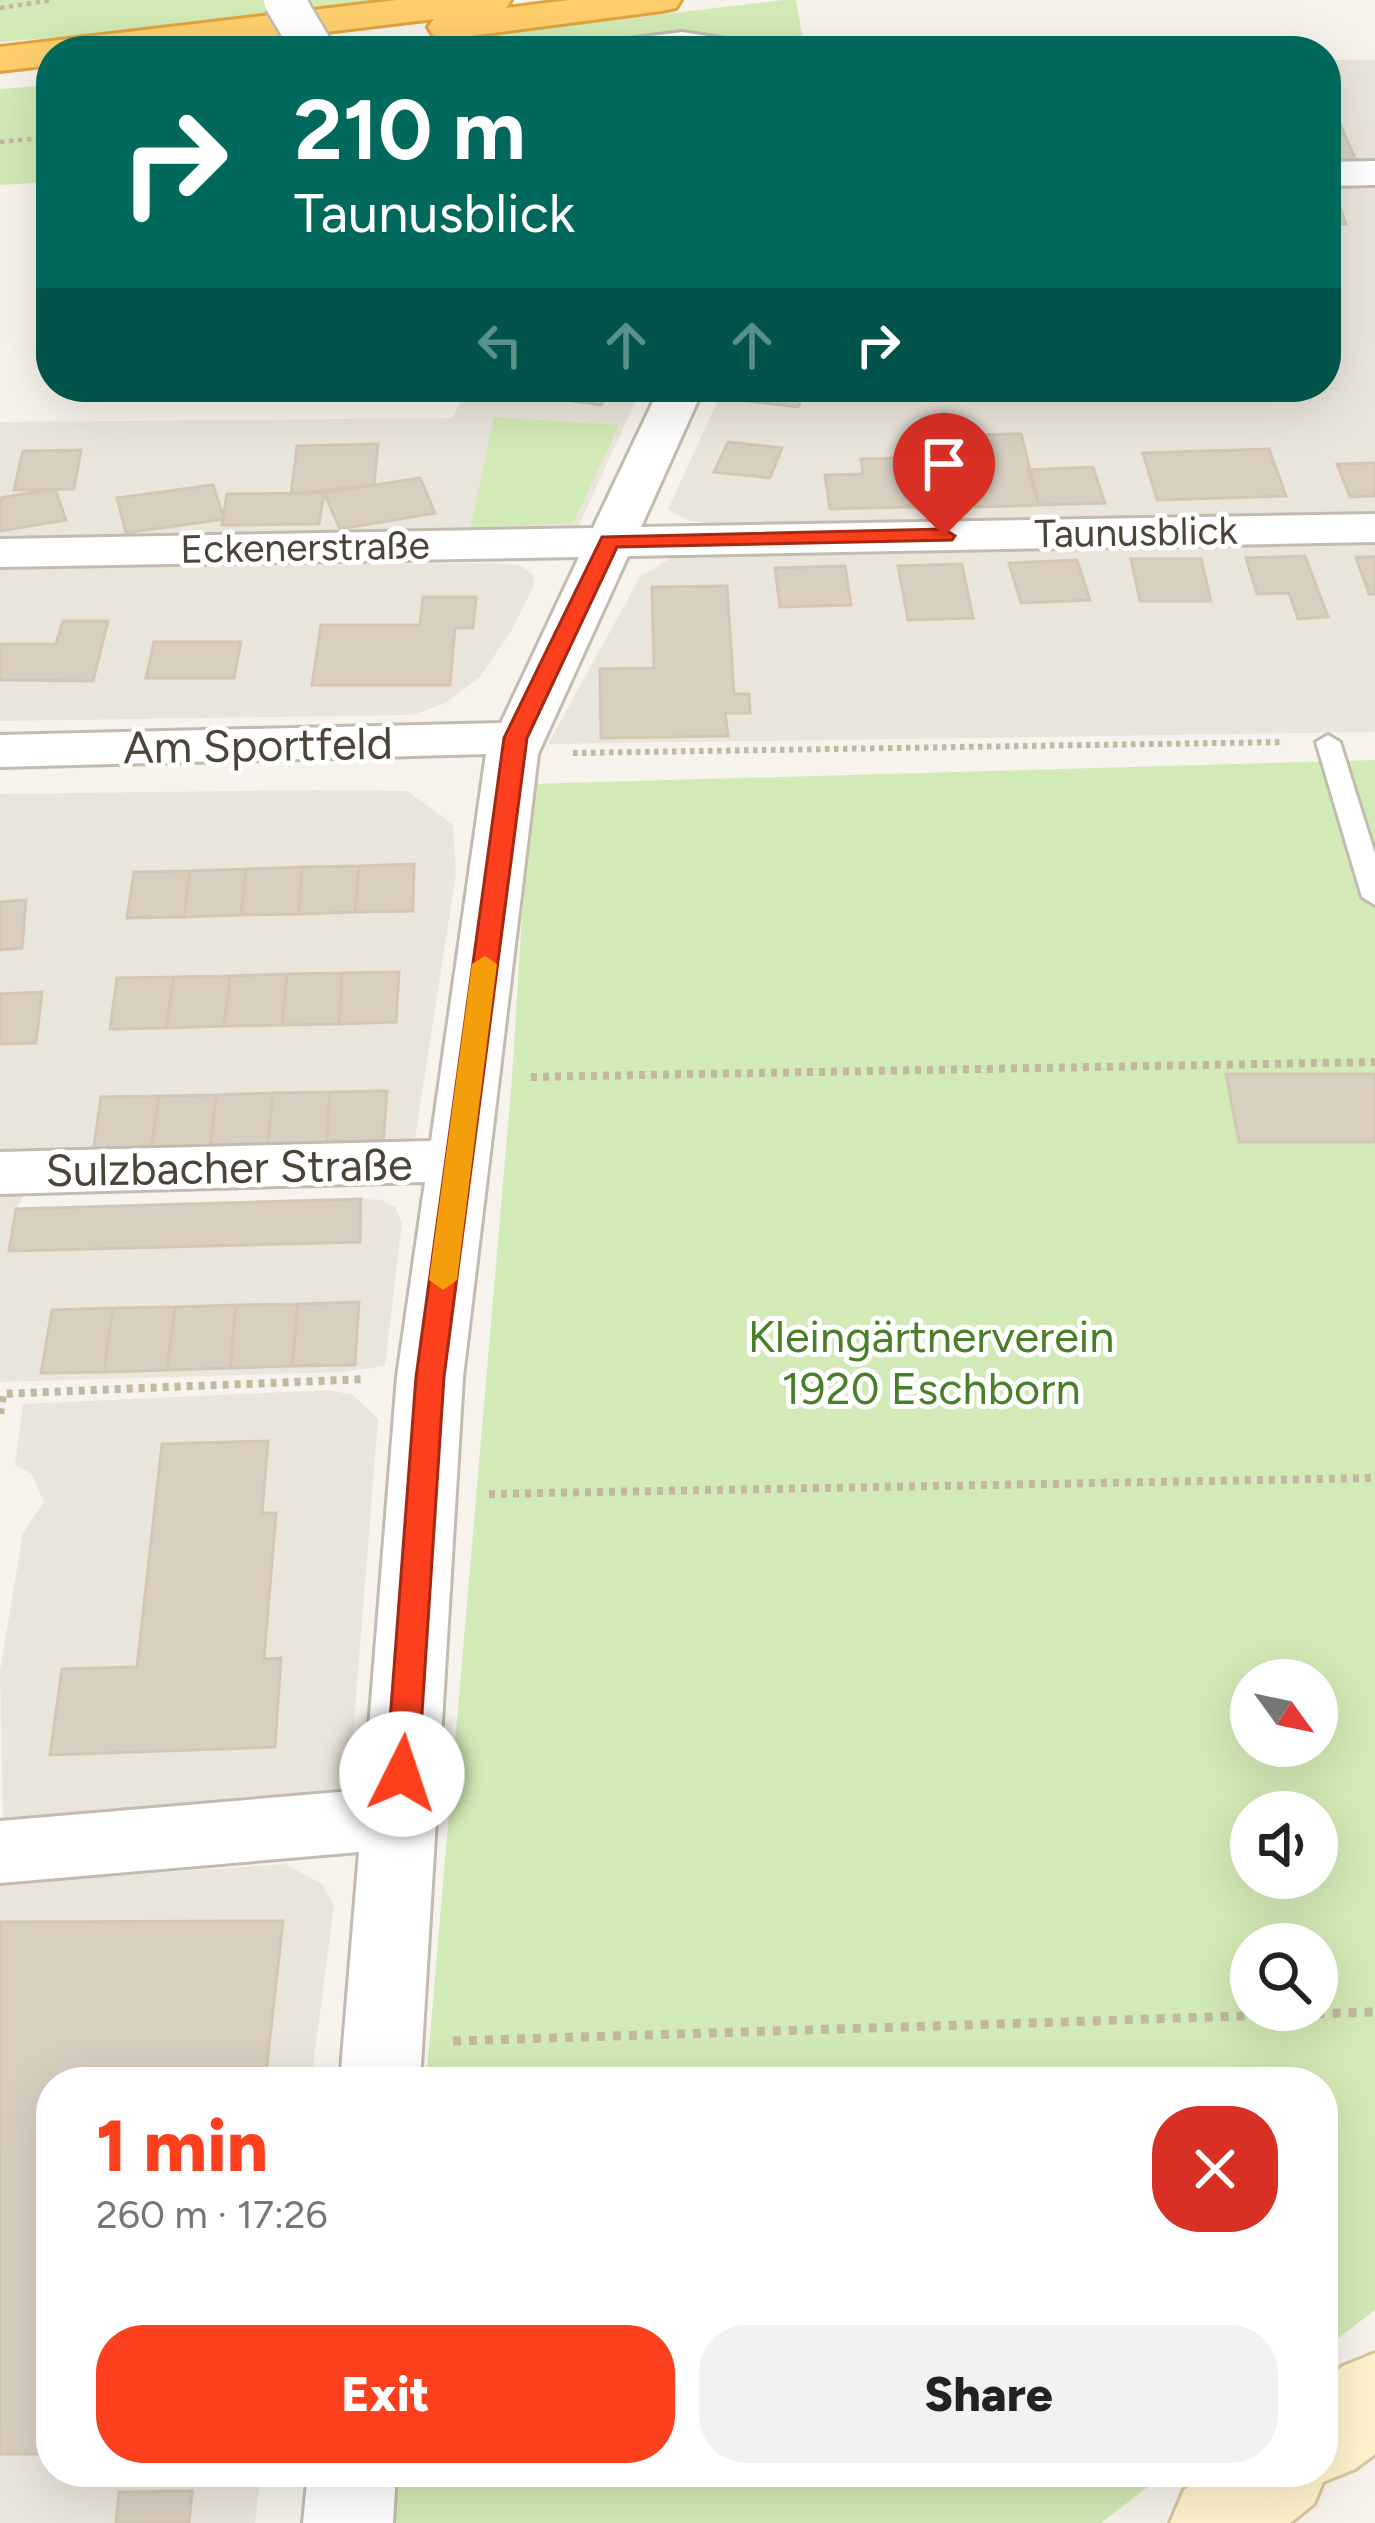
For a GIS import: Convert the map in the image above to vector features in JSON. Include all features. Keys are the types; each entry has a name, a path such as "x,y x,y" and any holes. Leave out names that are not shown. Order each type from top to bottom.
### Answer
{"highway":[{"path":"196,36 492,0"},
{"path":"378,36 662,0"},
{"path":"0,59 36,55"},
{"path":"0,82 36,78"}],"street":[{"path":"284,0 305,36"},
{"path":"1341,174 1375,173"},
{"name":"Sulzbacher Straße","path":"381,2067 430,1377 514,746 675,402"},
{"name":"Taunusblick","path":"609,541 1375,528"},
{"name":"Eckenerstraße","path":"0,554 609,541"},
{"name":"Am Sportfeld","path":"0,751 514,746"},
{"name":"Sulzbacher Straße","path":"0,1173 459,1161"},
{"path":"0,1852 399,1818"},
{"path":"1338,2426 1375,2396"},
{"path":"349,2523 351,2487"},
{"path":"1217,2523 1262,2487"}],"lane":[{"path":"1328,742 1375,897"}],"path":[{"path":"0,8 53,0"},
{"path":"0,142 36,138"},
{"path":"514,746 1328,742"},
{"path":"512,1078 1375,1062"},
{"path":"0,1414 3,1394 383,1378"},
{"path":"474,1495 1375,1478"},
{"path":"429,2042 1375,2012"}],"shaded area":[{"path":"1341,60 1375,60 1375,165 1341,165"},
{"path":"1375,184 1375,513 707,523 686,520 668,509 717,402 1341,402 1341,185"},
{"path":"460,402 635,402 579,525 572,531 0,548 0,422 453,418"},
{"path":"1375,540 1375,732 548,744 640,577 674,556"},
{"path":"521,566 533,575 534,586 511,631 480,677 443,704 412,715 0,721 0,567"},
{"path":"407,791 453,825 456,874 415,1138 407,1146 0,1160 0,794"},
{"path":"25,1193 16,1209 10,1251 359,1242 361,1199 382,1200 395,1207 402,1222 385,1366 343,1372 0,1382 0,1194"},
{"path":"328,1390 353,1395 378,1419 347,1810 25,1825 3,1818 0,1671 23,1533 44,1502 32,1474 15,1465 23,1404"},
{"path":"285,1864 322,1884 334,1905 313,2067 36,2067 36,2487 259,2487 255,2523 0,2523 0,1884"}],"green space":[{"path":"0,0 386,0 158,29 0,42"},
{"path":"796,0 802,36 481,36"},
{"path":"36,86 36,183 0,185 0,89"},
{"path":"494,417 619,425 573,523 470,528"},
{"name":"Kleingärtnerverein 1920 Eschborn","path":"1375,760 1375,2310 1338,2338 1338,2067 427,2067 512,1078 530,784"},
{"path":"394,2487 1148,2487 1101,2523 391,2523"}],"building":[{"path":"1341,126 1356,161 1341,161"},
{"path":"755,402 800,402 798,407"},
{"path":"1021,434 1039,505 975,507 962,435"},
{"path":"728,442 782,448 770,478 714,472"},
{"path":"378,444 374,485 291,494 297,446"},
{"path":"1269,449 1286,496 1157,500 1143,453"},
{"path":"81,450 74,489 14,490 23,451"},
{"path":"936,457 946,506 830,509 825,475 863,474 861,459"},
{"path":"1375,463 1375,496 1350,497 1337,464"},
{"path":"1093,467 1105,503 1039,505 1028,470"},
{"path":"420,478 435,513 340,529 324,493"},
{"path":"213,485 224,519 126,533 117,498"},
{"path":"55,489 66,520 0,531 0,498"},
{"path":"324,493 319,524 222,525 227,494"},
{"path":"1305,556 1328,617 1298,619 1289,593 1257,594 1246,558"},
{"path":"1356,557 1375,557 1375,594 1369,594"},
{"path":"1131,559 1201,559 1211,601 1140,601"},
{"path":"1077,560 1090,600 1021,603 1009,563"},
{"path":"962,564 973,618 908,620 898,566"},
{"path":"845,566 851,605 780,607 775,568"},
{"path":"727,586 734,694 749,694 750,713 725,713 728,736 601,738 600,669 654,668 652,587"},
{"path":"423,597 476,597 473,628 455,628 450,685 312,685 321,625 420,625"},
{"path":"63,621 108,621 93,681 0,680 0,644 56,644"},
{"path":"154,642 241,642 234,678 146,678"},
{"path":"414,864 413,911 355,912 359,866"},
{"path":"359,866 355,912 299,914 302,867"},
{"path":"302,867 299,914 241,915 246,869"},
{"path":"246,869 241,915 184,917 190,871"},
{"path":"190,871 184,917 127,918 134,872"},
{"path":"26,900 22,948 0,950 0,902"},
{"path":"399,972 396,1022 339,1024 342,973"},
{"path":"342,973 339,1024 282,1025 287,974"},
{"path":"287,974 282,1025 224,1026 230,976"},
{"path":"230,976 224,1026 166,1028 174,977"},
{"path":"174,977 166,1028 110,1029 117,978"},
{"path":"42,992 36,1043 0,1044 0,994"},
{"path":"1226,1074 1375,1074 1375,1142 1239,1142"},
{"path":"387,1091 383,1146 326,1148 330,1092"},
{"path":"330,1092 326,1148 267,1149 273,1093"},
{"path":"273,1093 267,1149 210,1150 216,1095"},
{"path":"216,1095 210,1150 151,1151 159,1096"},
{"path":"159,1096 151,1151 93,1153 101,1097"},
{"path":"361,1199 360,1242 9,1251 16,1209"},
{"path":"359,1302 355,1365 292,1366 298,1304"},
{"path":"298,1304 292,1366 230,1368 236,1305"},
{"path":"236,1305 230,1368 167,1370 175,1307"},
{"path":"175,1307 167,1370 104,1372 113,1308"},
{"path":"113,1308 104,1372 41,1373 52,1310"},
{"path":"268,1441 262,1513 276,1513 264,1659 281,1658 275,1747 50,1755 62,1669 137,1667 162,1444"},
{"path":"283,1921 267,2067 36,2067 36,2454 0,2454 0,1922"},
{"path":"192,2491 189,2523 116,2523 119,2492"}],"slow traffic":[{"path":"443,1280 485,964"}],"route":[{"path":"402,1774 430,1377 515,738 609,541 944,536"}]}
